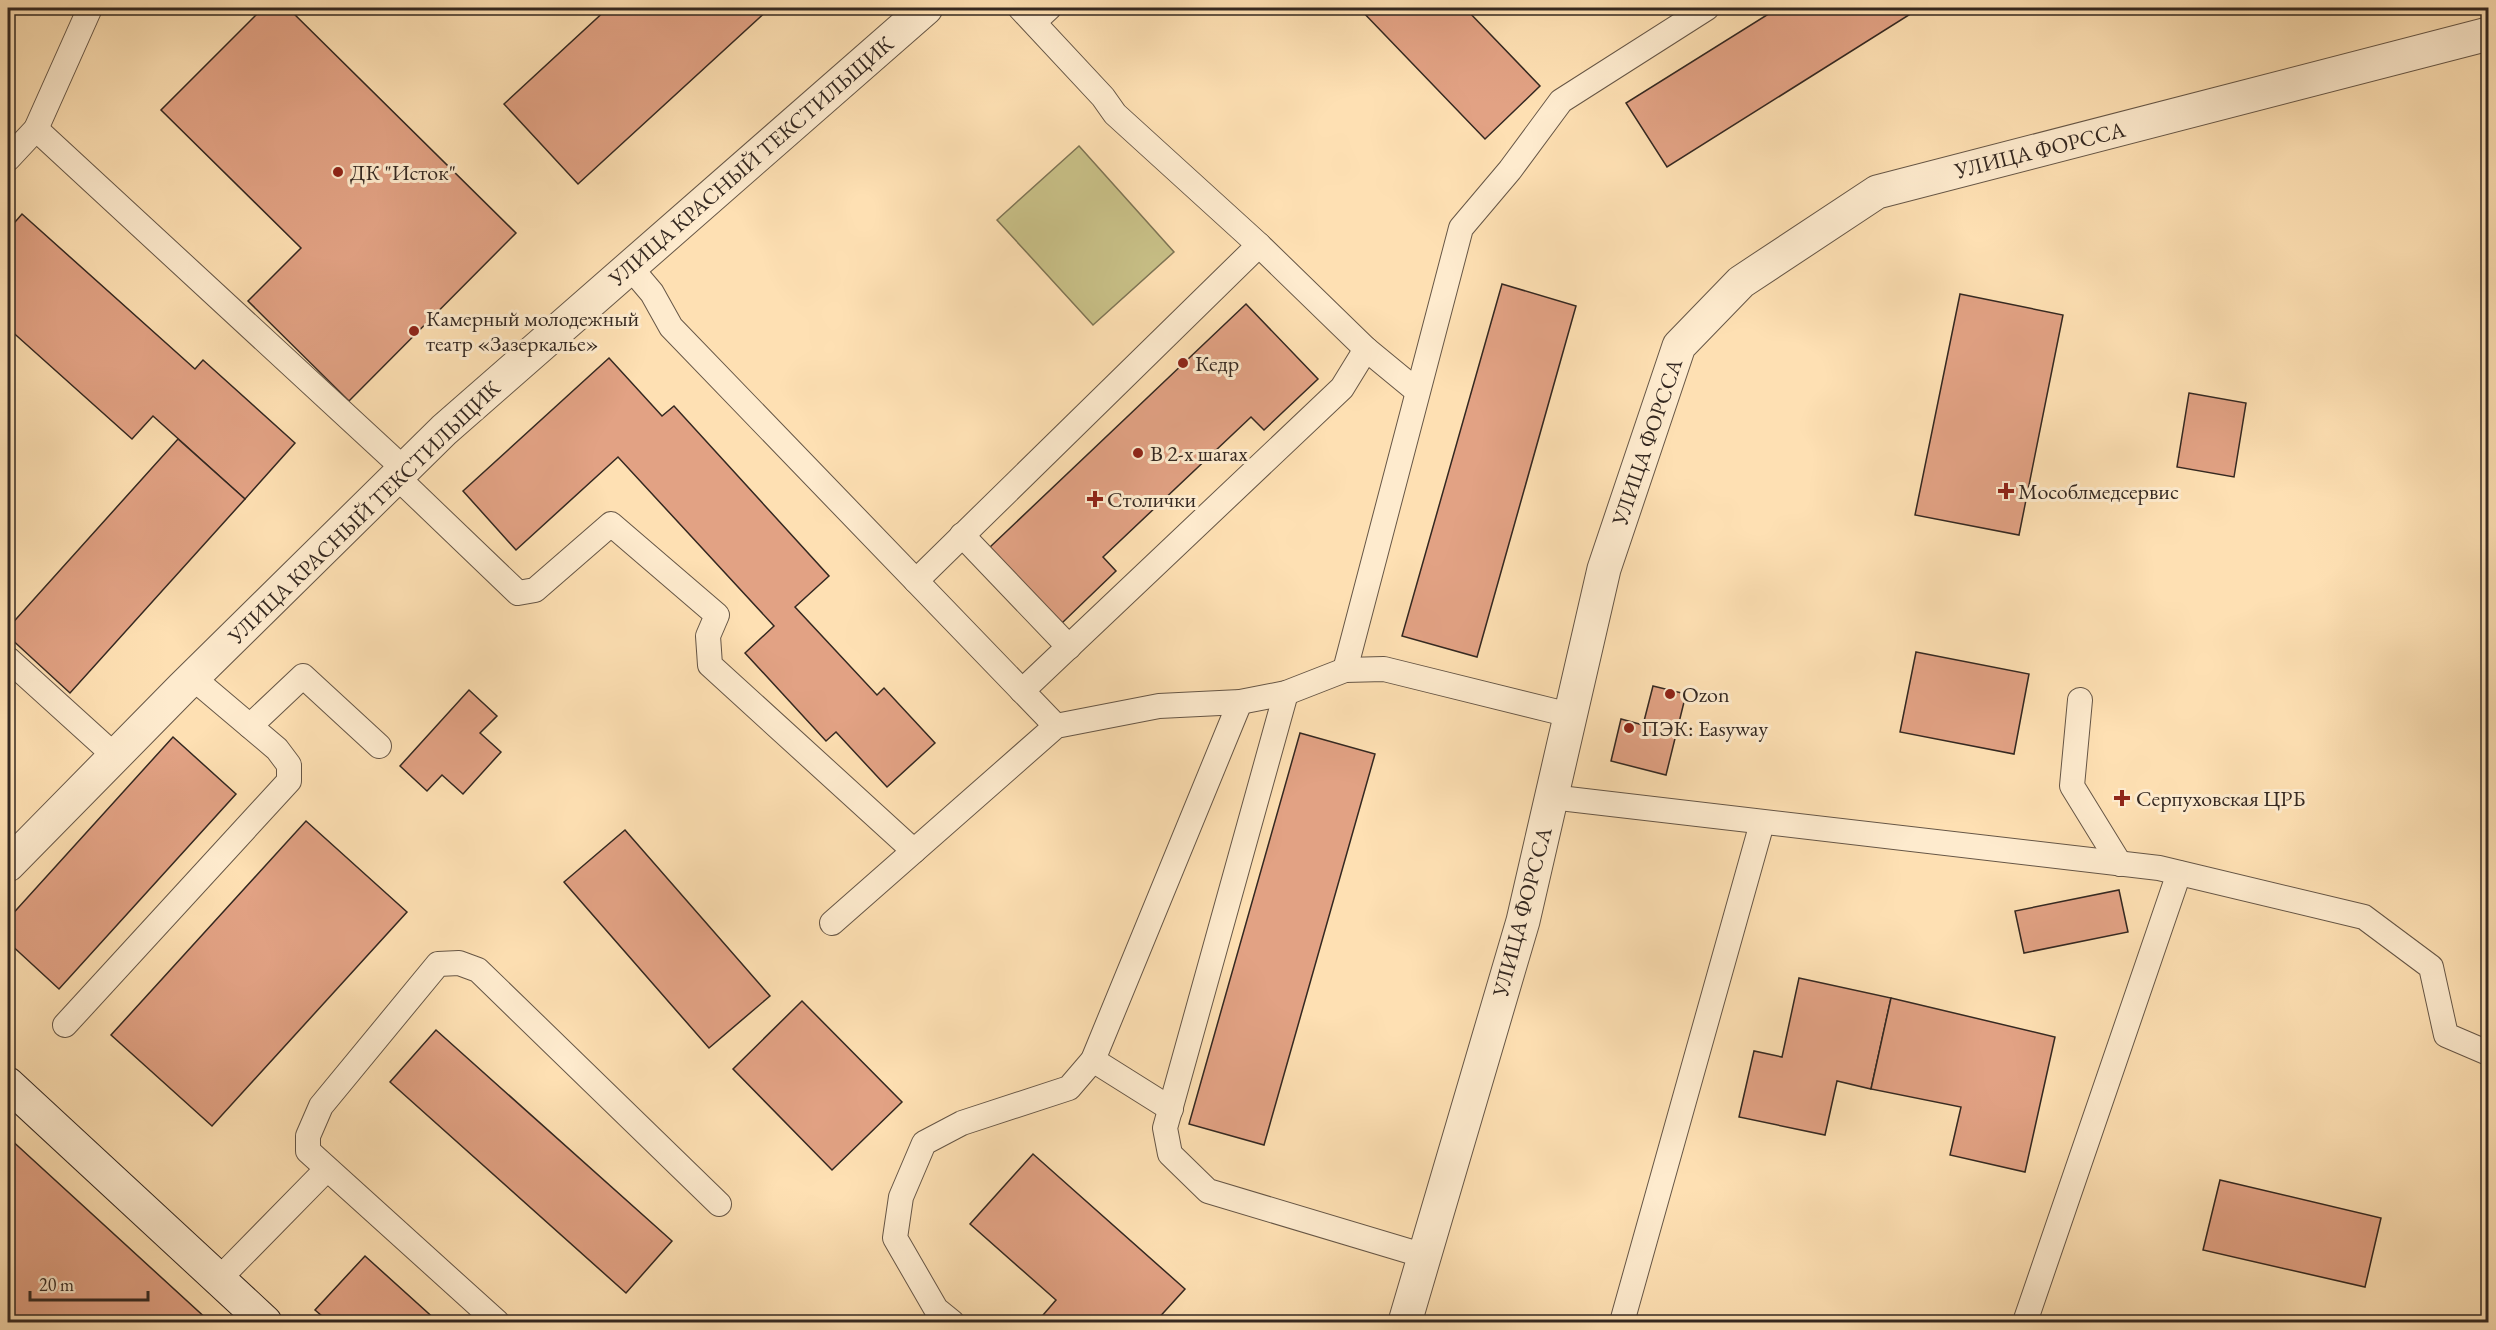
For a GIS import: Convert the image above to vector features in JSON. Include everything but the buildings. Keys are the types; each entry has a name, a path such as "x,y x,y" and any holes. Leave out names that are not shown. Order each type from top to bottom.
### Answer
{"street":[{"name":"УЛИЦА КРАСНЫЙ ТЕКСТИЛЬЩИК","path":"8,865 444,430 926,8"},
{"name":"УЛИЦА ФОРССА","path":"1405,1323 1523,921 1604,569 1679,346 1741,282 1877,192 2488,34"},
{"path":"8,1084 264,1323"}],"lane":[{"path":"8,159 36,129 90,8"},
{"path":"1345,670 1461,228 1510,170 1561,100 1707,8"},
{"path":"1034,12 1115,114 1260,244 1366,349 1417,391"},
{"path":"36,129 400,473 518,593 535,590 611,524 717,615 708,636 710,665 914,851"},
{"path":"916,581 1260,244"},
{"path":"630,267 652,293 671,327 1056,726"},
{"path":"1022,691 1342,388 1366,349"},
{"path":"962,535 1069,647"},
{"path":"8,659 115,756"},
{"path":"832,923 1056,726 1159,706 1240,702 1286,693 1345,670 1384,669 1570,716"},
{"path":"250,726 303,676 379,746"},
{"path":"65,1025 289,781 289,765 277,749 193,678"},
{"path":"1286,693 1165,1128 1170,1154 1208,1191 1425,1256"},
{"path":"2080,700 2072,786 2120,864"},
{"path":"952,1323 936,1309 895,1238 901,1197 924,1143 962,1123 1069,1088 1093,1060 1240,702"},
{"path":"1551,797 2120,864 2179,873 2364,917 2431,967 2446,1035 2488,1053"},
{"path":"1622,1323 1762,823"},
{"path":"2025,1323 2179,873"},
{"path":"497,1323 308,1151 308,1136 321,1106 438,964 459,963 478,970 719,1204"},
{"path":"1093,1060 1171,1109"},
{"path":"218,1280 327,1169"}],"shaded area":[{"path":"1079,146 1174,252 1093,325 997,220"}],"place":[{"name":"ДК \"Исток\"","path":"338,172"},
{"name":"Камерный молодежный театр «Зазеркалье»","path":"414,331"},
{"name":"Кедр","path":"1183,363"},
{"name":"В 2-х шагах","path":"1138,453"},
{"name":"Мособлмедсервис","path":"2006,491"},
{"name":"Столички","path":"1095,499"},
{"name":"Ozon","path":"1670,694"},
{"name":"ПЭК: Easyway","path":"1629,728"},
{"name":"Серпуховская ЦРБ","path":"2122,798"}]}
